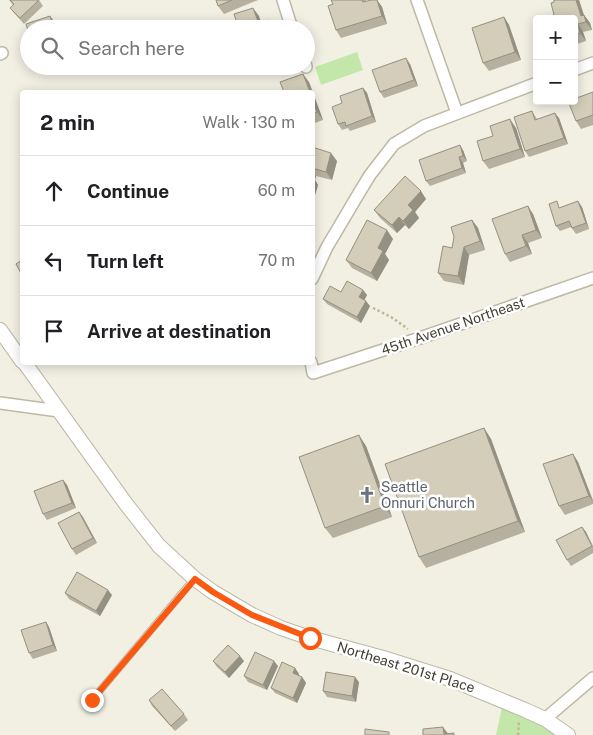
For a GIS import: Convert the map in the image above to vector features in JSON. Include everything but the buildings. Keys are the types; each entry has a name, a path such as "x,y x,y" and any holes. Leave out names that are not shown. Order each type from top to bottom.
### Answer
{"street":[{"path":"283,0 289,20"},
{"path":"417,0 457,113"},
{"path":"578,69 593,63"},
{"path":"315,273 327,247 363,186 394,144 424,126 533,84"},
{"name":"45th Avenue Northeast","path":"312,368 420,338 593,278"},
{"name":"Northeast 201st Place","path":"0,330 20,357"},
{"name":"Northeast 201st Place","path":"26,365 126,504 159,546 195,579 213,592 252,615 281,628 450,679 545,719 568,735"},
{"path":"0,403 59,411"},
{"path":"545,719 593,678"}],"lane":[{"path":"92,700 195,579"}],"path":[{"path":"373,308 391,317 420,338"},
{"path":"518,735 519,722"}],"green space":[{"path":"357,52 363,70 321,85 315,67"},
{"path":"502,707 568,735 496,735"}],"place":[{"name":"Seattle Onnuri Church","path":"367,495"}],"route":[{"path":"92,700 195,579 252,615 310,638"}]}
